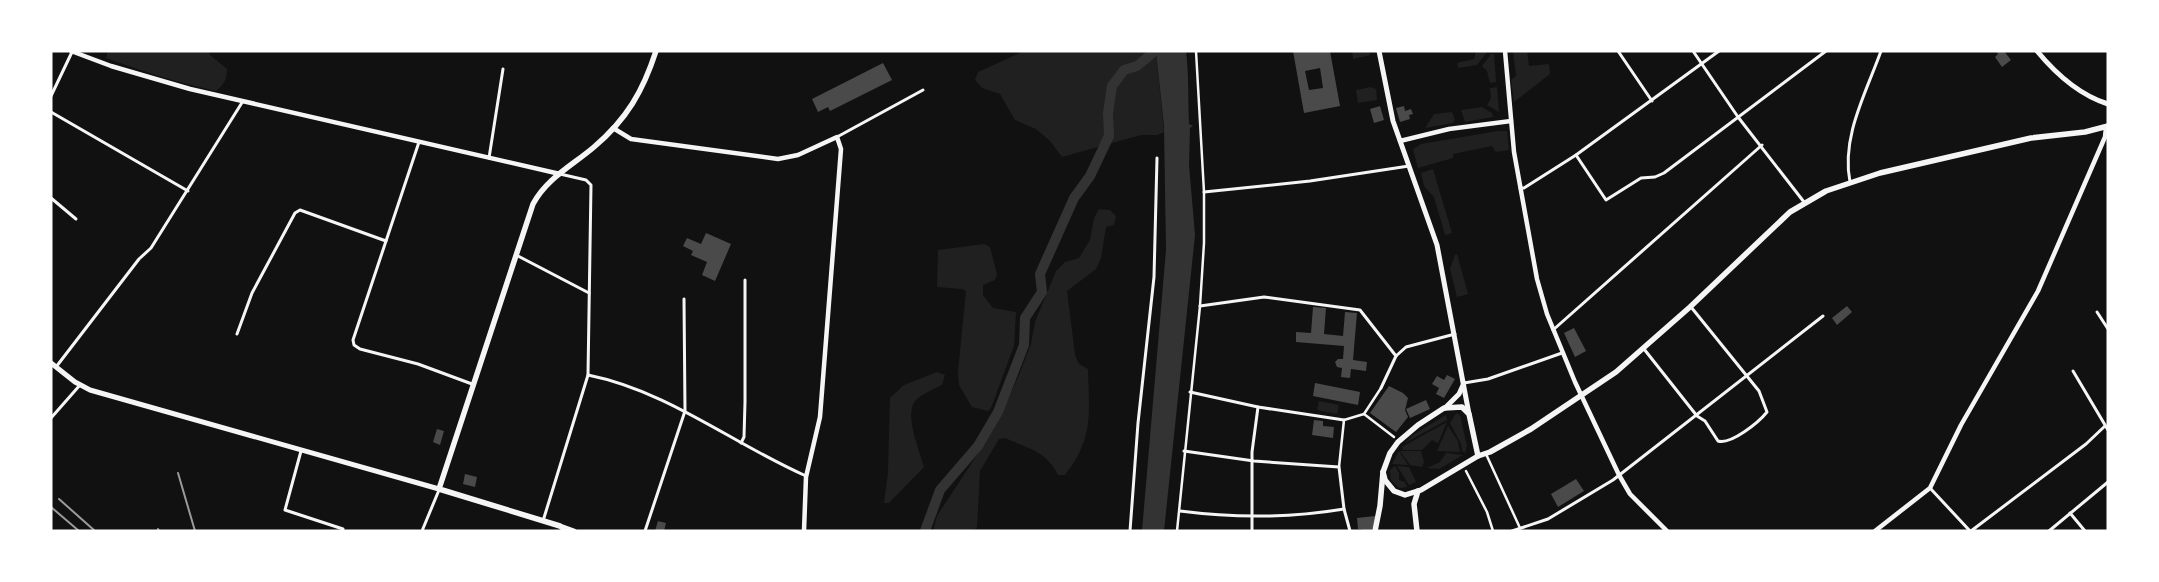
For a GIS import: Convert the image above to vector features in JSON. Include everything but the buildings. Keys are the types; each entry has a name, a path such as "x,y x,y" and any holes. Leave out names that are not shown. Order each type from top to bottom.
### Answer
{"main road":[{"path":"440,489 472,384 533,204 544,186 595,146 613,128 642,90 656,51"},
{"path":"1379,51 1388,100 1400,141 1437,245 1456,334 1478,456"},
{"path":"2037,51 2064,79 2082,92 2108,104"},
{"path":"1383,472 1385,480 1394,491 1405,495 1418,491 1478,456 1486,454 1531,429 1616,372 1644,349 1776,224 1804,202 1850,182 2031,138 2085,132 2107,126"},
{"path":"51,363 80,385 113,397 440,489 574,531"},
{"path":"1375,531 1380,506 1383,472 1390,452 1409,431 1444,408 1459,394 1464,383"},
{"path":"1444,408 1462,407 1469,414"},
{"path":"1416,531 1414,504 1418,491"},
{"path":"560,526 567,531"}],"street":[{"path":"51,96 72,51 152,79 586,180 590,185 588,375 543,521"},
{"path":"1178,531 1184,451 1200,306 1204,192 1196,51"},
{"path":"1505,51 1511,121 1520,188 1537,279 1553,330 1582,396 1630,494 1667,531"},
{"path":"1618,51 1652,101"},
{"path":"1693,51 1738,117 1762,145 1804,202"},
{"path":"1520,188 1524,188 1576,155 1719,51"},
{"path":"1576,155 1606,200 1641,178 1655,178 1664,173 1826,51"},
{"path":"1850,182 1848,170 1849,145 1858,112 1881,51"},
{"path":"489,158 503,69"},
{"path":"613,128 631,139 773,159 798,155 837,137 923,90"},
{"path":"56,367 139,259 151,248 243,101"},
{"path":"51,112 188,190"},
{"path":"1400,141 1449,129 1511,121"},
{"path":"1875,531 1930,488 1961,425 2038,291 2106,138 2107,126"},
{"path":"804,531 806,477 820,417 840,149 837,137"},
{"path":"419,142 353,340 354,345 360,349 418,364 472,384"},
{"path":"1553,330 1762,145"},
{"path":"1130,531 1138,423 1154,277 1157,158"},
{"path":"1204,192 1310,181 1409,166"},
{"path":"51,198 76,219"},
{"path":"238,334 252,293 295,212 300,210 386,241"},
{"path":"516,254 589,293"},
{"path":"741,443 744,437 745,410 745,280"},
{"path":"1200,306 1264,297 1360,310 1396,356"},
{"path":"645,531 685,411 684,299"},
{"path":"1644,349 1697,416 1705,421 1721,442 1725,442 1756,425 1767,412 1759,391 1690,307"},
{"path":"2097,312 2108,329"},
{"path":"1512,531 1548,519 1620,475 1697,416 1746,374 1823,316"},
{"path":"1190,392 1258,407 1344,420 1364,414 1396,356 1406,347 1456,334"},
{"path":"1464,383 1488,379 1562,353"},
{"path":"1930,488 1971,531 2106,428 2073,372"},
{"path":"588,375 639,392 685,411 806,477"},
{"path":"51,418 80,385"},
{"path":"1252,531 1254,461 1252,452 1258,407"},
{"path":"1364,414 1394,437"},
{"path":"1344,420 1339,467 1344,509 1350,531"},
{"path":"301,451 285,510 343,529"},
{"path":"1184,451 1254,461 1339,467"},
{"path":"1486,454 1520,528"},
{"path":"1466,471 1487,512 1493,531"},
{"path":"2048,531 2108,482"},
{"path":"422,531 440,489"},
{"path":"1180,511 1252,515 1305,515 1344,509"},
{"path":"2070,513 2085,531"}],"shaded area":[{"path":"108,51 209,51 210,55 227,69 226,79 216,91 106,58"},
{"path":"1024,51 1156,51 1164,132 1157,135 1141,135 1062,157 1050,141 1036,129 1015,120 1000,94 982,88 975,80 978,72"},
{"path":"1156,51 1186,51 1189,124 1193,126 1190,128 1189,165 1195,235 1164,531 1142,531 1166,250 1164,126"},
{"path":"1352,51 1369,51 1370,55 1353,59"},
{"path":"1476,51 1488,51 1477,65 1458,68 1457,63 1474,59"},
{"path":"1513,51 1527,51 1529,66 1549,64 1550,74 1514,102 1511,80 1516,76"},
{"path":"1491,54 1494,54 1496,82 1490,83 1487,71 1482,66"},
{"path":"1371,87 1376,89 1377,100 1358,103 1356,90"},
{"path":"1497,87 1499,112 1487,105 1491,98 1490,88"},
{"path":"1482,107 1492,113 1493,117 1465,122 1461,110"},
{"path":"1452,112 1455,120 1453,123 1425,128 1434,114"},
{"path":"1507,131 1509,150 1496,152 1492,146 1453,154 1453,158 1418,168 1413,149 1421,144"},
{"path":"1433,169 1452,233 1445,235 1434,197 1424,186 1421,173"},
{"path":"1099,209 1110,210 1116,216 1114,225 1106,227 1101,258 1096,269 1067,291 1075,355 1079,364 1088,369 1088,425 1081,449 1065,475 1058,475 1048,460 1036,451 1005,438 999,439 980,471 977,527 974,531 933,531 937,516 994,429 1019,375 1031,344 1035,322 1056,271 1065,262 1079,258 1090,240 1094,218"},
{"path":"984,244 990,247 997,274 995,280 983,285 983,295 993,308 1016,312 1014,346 991,408 988,411 972,407 959,385 958,372 966,291 937,287 938,250"},
{"path":"1457,254 1468,294 1457,297 1450,269"},
{"path":"937,372 945,375 942,385 920,397 912,407 912,424 924,467 889,503 884,503 888,472 890,398 904,385"},
{"path":"1319,401 1339,405 1337,414 1317,410"},
{"path":"1456,413 1460,415 1467,446 1465,453 1462,451 1461,444 1450,423"},
{"path":"1446,415 1447,420 1405,443 1413,435"},
{"path":"1447,422 1438,443 1432,440 1422,450 1403,450 1402,447"},
{"path":"1448,426 1458,441 1460,452 1437,451"},
{"path":"1399,451 1408,465 1392,464"},
{"path":"1400,451 1421,451 1424,462 1422,467 1410,465"},
{"path":"1446,453 1463,455 1439,469 1427,468 1440,462"},
{"path":"1395,466 1399,473 1399,480 1405,482 1407,487 1399,488 1391,480 1390,470"},
{"path":"1397,466 1409,467 1416,482 1409,485"}],"waterway":[{"path":"925,531 940,490 978,446 998,412 1024,345 1025,318 1042,292 1040,274 1074,198 1090,176 1109,136 1108,113 1112,86 1124,70 1137,66 1155,51"}],"railway":[{"path":"178,473 195,531"},
{"path":"59,499 95,531"},
{"path":"51,507 79,531"}]}
